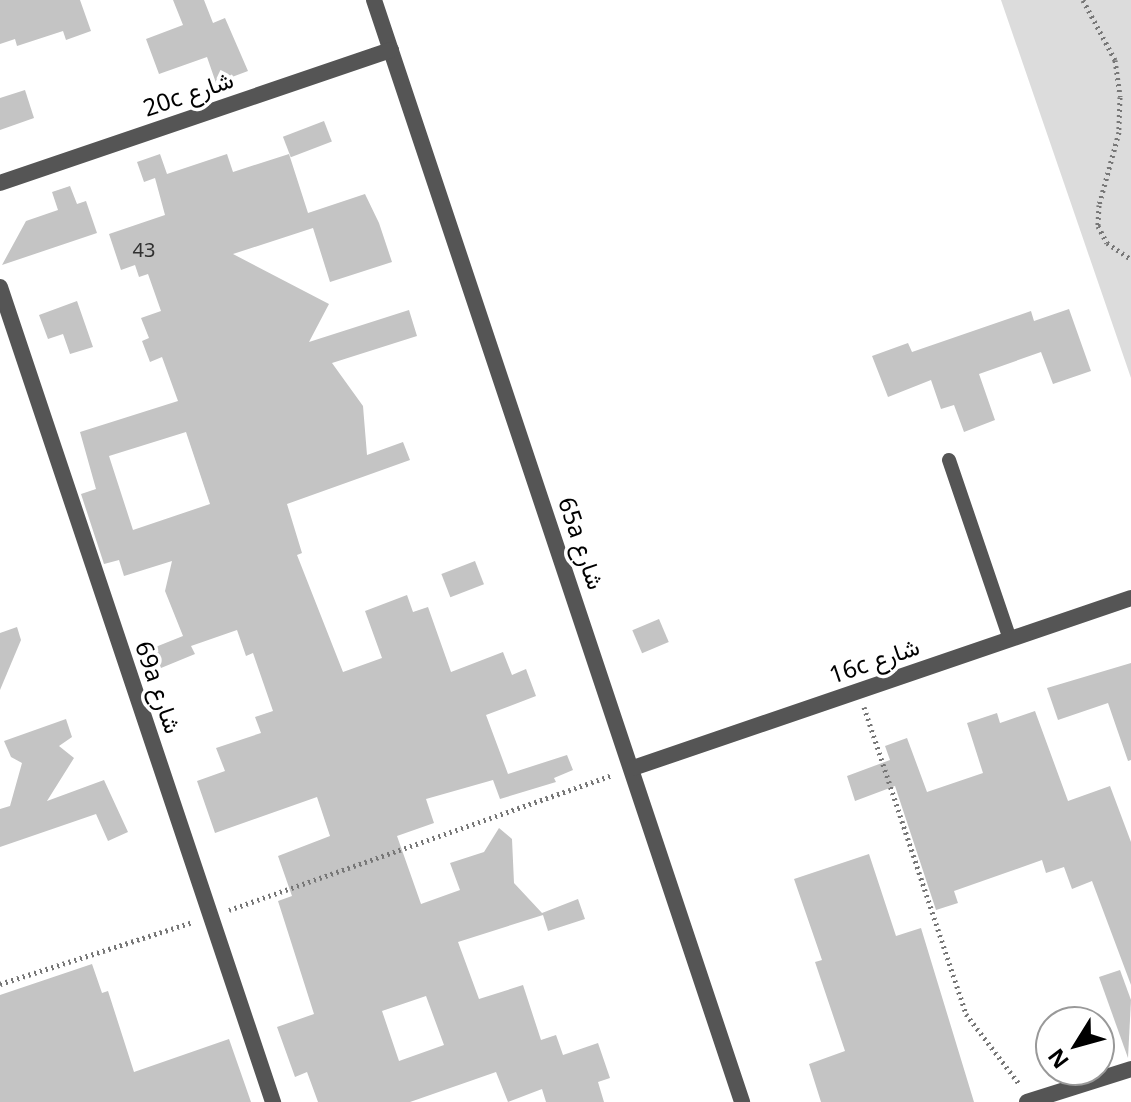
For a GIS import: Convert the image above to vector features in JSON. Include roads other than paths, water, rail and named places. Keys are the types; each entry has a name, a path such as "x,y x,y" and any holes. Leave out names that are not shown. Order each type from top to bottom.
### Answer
{"street":[{"name":"65a شارع","path":"374,0 633,768 742,1102"},
{"name":"20c شارع","path":"0,183 391,50"},
{"name":"69a شارع","path":"0,287 273,1102"},
{"name":"16c شارع","path":"633,768 1131,598"},
{"path":"1030,1101 1131,1069"}],"lane":[{"path":"949,460 1010,639"}]}
